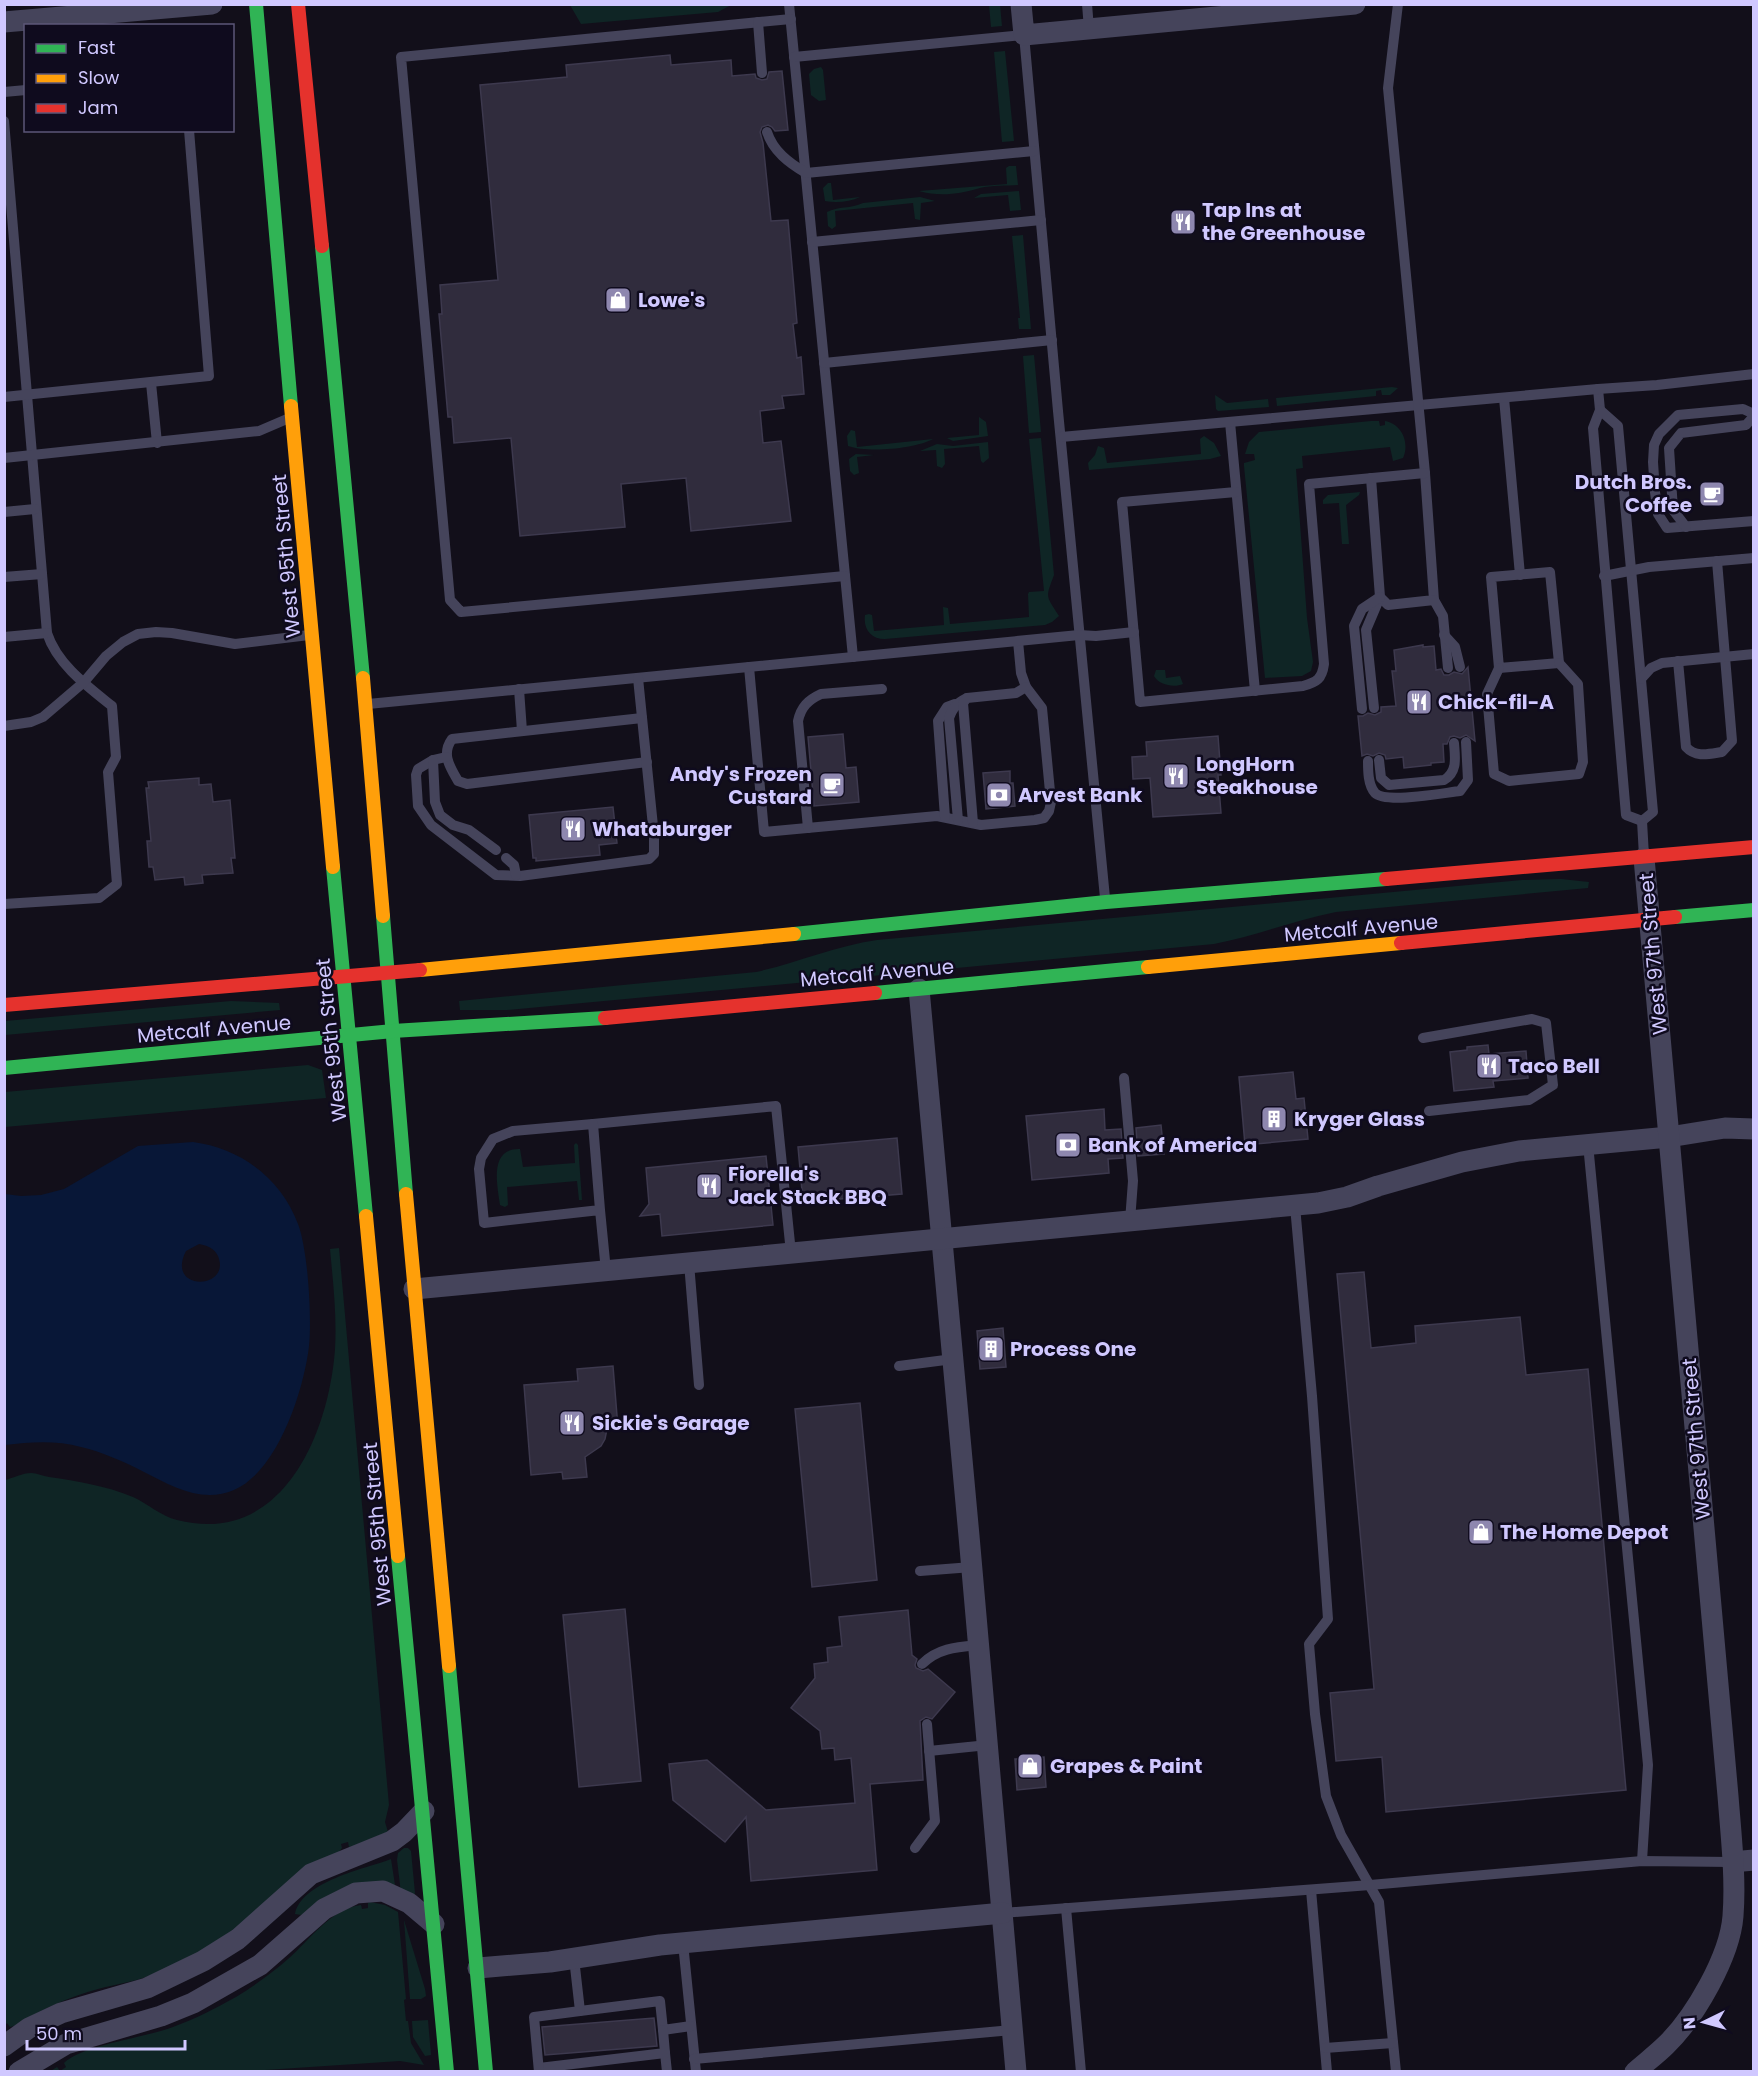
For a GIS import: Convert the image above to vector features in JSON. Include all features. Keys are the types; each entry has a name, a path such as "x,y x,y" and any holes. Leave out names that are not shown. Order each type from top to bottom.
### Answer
{"main road":[{"name":"West 95th Street","path":"256,4 299,416 312,635 447,2072"},
{"path":"298,4 356,594 414,1289 486,2072"},
{"path":"337,565 356,594"},
{"name":"Metcalf Avenue","path":"4,1005 388,974 1106,902 1754,847"},
{"name":"Metcalf Avenue","path":"4,1068 393,1031 606,1018 1754,910"}],"street":[{"path":"4,22 212,4"},
{"path":"1021,4 1024,35 1355,4"},
{"name":"West 97th Street","path":"1635,2072 1666,2045 1705,1994 1722,1958 1733,1917 1728,1796 1644,858"},
{"path":"919,989 1016,2072"},
{"path":"414,1289 1295,1206 1347,1197 1462,1162 1519,1150 1669,1137 1725,1128 1754,1130"},
{"path":"4,2046 29,2028 61,2013 147,1988 182,1973 238,1939 311,1874 392,1841 404,1832 423,1811"},
{"path":"1732,1862 1754,1860"},
{"path":"20,2072 66,2044 161,2016 193,2003 260,1965 324,1909 356,1893 383,1891 409,1904 434,1924"},
{"path":"478,1968 683,1943 1003,1912"},
{"path":"253,1925 275,1952"}],"lane":[{"path":"789,4 853,657"},
{"path":"1087,4 1089,29"},
{"path":"1398,4 1388,88 1425,473 1434,600 1443,616 1448,669"},
{"path":"791,19 401,57 450,600 462,612 845,576"},
{"path":"758,22 762,73"},
{"path":"794,57 1024,35 1060,437 1106,902"},
{"path":"4,92 24,90"},
{"path":"4,121 47,633 51,647 69,668 112,706 116,757 108,772 117,884 99,898 4,904"},
{"path":"4,397 209,376 189,132"},
{"path":"768,132 772,145 781,155 806,173 1035,151"},
{"path":"812,242 1041,220"},
{"path":"824,363 1052,340"},
{"path":"1060,437 1657,385 1754,374"},
{"path":"151,383 158,443"},
{"path":"1598,389 1600,410 1593,428 1626,815 1642,820"},
{"path":"1504,398 1520,574"},
{"path":"1686,527 1673,510 1669,448 1681,433 1746,425 1754,415 1743,409 1678,415 1659,434 1654,445 1653,462 1658,514 1667,528 1686,527 1754,521"},
{"path":"1600,410 1618,426 1653,812 1642,820"},
{"path":"4,458 259,431 299,416"},
{"path":"1230,422 1254,691"},
{"path":"1236,492 1122,502 1140,702 1303,686 1316,682 1322,676 1324,664 1309,484 1425,473"},
{"path":"1371,478 1380,597 1366,630 1374,708"},
{"path":"4,512 36,509"},
{"path":"1604,576 1649,567 1754,558"},
{"path":"1678,661 1686,747 1690,752 1698,755 1722,753 1731,741 1718,561"},
{"path":"1550,572 1559,663 1578,684 1583,762 1579,774 1509,781 1494,774 1487,694 1499,668 1491,577 1550,572"},
{"path":"4,578 42,574"},
{"path":"1380,597 1388,605 1434,600"},
{"path":"1362,709 1354,626 1362,609 1380,597"},
{"path":"365,704 1079,635 1096,636 1134,632"},
{"path":"4,637 47,633"},
{"path":"4,726 31,722 43,717 84,681 106,656 123,642 138,634 172,633 235,644 312,635"},
{"path":"1444,635 1455,647 1460,668"},
{"path":"749,667 764,832 938,816 981,825 1035,820 1044,818 1051,802 1042,708 1026,687 1021,674 1018,641"},
{"path":"1641,679 1651,668 1662,663 1754,654"},
{"path":"1499,668 1559,663"},
{"path":"446,757 433,760 418,769 416,775 418,806 431,825 496,875 516,875 648,859 654,854 654,836 638,678"},
{"path":"945,818 938,721 947,707 962,700 1016,693 1026,687"},
{"path":"519,689 522,730"},
{"path":"808,828 798,721 800,711 812,698 821,694 882,689"},
{"path":"958,820 949,718 952,709 962,700"},
{"path":"962,700 973,824"},
{"path":"642,718 452,739 446,747 446,757 458,782 467,784 647,762"},
{"path":"1368,761 1372,787 1375,792 1386,798 1460,791 1468,780 1466,742"},
{"path":"1379,760 1381,778 1389,786 1444,780 1454,769 1454,743"},
{"path":"433,760 435,802 440,816 453,825 469,830 496,850"},
{"path":"1642,820 1644,858"},
{"path":"506,858 514,865 516,875"},
{"path":"1423,1038 1532,1019 1546,1023 1551,1053 1553,1085 1528,1100 1429,1111"},
{"path":"1124,1078 1133,1181 1130,1221"},
{"path":"600,1210 484,1223 479,1169 482,1158 493,1139 513,1131 776,1106 791,1253"},
{"path":"593,1124 606,1271"},
{"path":"1588,1144 1648,1765 1642,1861"},
{"path":"1295,1206 1312,1396 1328,1619 1309,1644 1315,1714 1326,1796 1341,1835 1379,1902 1396,2072"},
{"path":"689,1263 699,1386"},
{"path":"899,1366 953,1359"},
{"path":"920,1571 972,1567"},
{"path":"922,1664 932,1654 950,1648 979,1644"},
{"path":"915,1848 935,1821 927,1724"},
{"path":"929,1751 988,1745"},
{"path":"1003,1912 1311,1890 1642,1861 1732,1862"},
{"path":"1311,1890 1327,2072"},
{"path":"1066,1908 1081,2072"},
{"path":"683,1943 696,2072"},
{"path":"574,1958 580,2011"},
{"path":"665,2053 539,2070 534,2017 660,2001 667,2072"},
{"path":"663,2030 691,2026"},
{"path":"694,2059 1012,2030"},
{"path":"1325,2048 1393,2043"}],"green space":[{"path":"570,5 731,5 718,12 581,24"},
{"path":"989,5 1000,5 1002,26 991,27"},
{"path":"1005,51 1014,141 1002,142 994,52"},
{"path":"821,67 826,100 819,101 811,95 809,74"},
{"path":"1016,166 1018,185 989,186 950,194 919,191 1007,184 1006,168"},
{"path":"831,183 833,200 860,197 843,202 825,201 823,188"},
{"path":"1019,191 1021,210 1010,211 1008,195 974,198 981,194"},
{"path":"920,197 935,201 921,203 920,220 915,219 913,203 835,211 836,226 832,229 828,226 827,212 831,210 863,203"},
{"path":"1023,235 1031,329 1019,329 1018,318 1020,318 1012,236"},
{"path":"1034,355 1041,432 1029,433 1023,356"},
{"path":"1398,388 1390,395 1382,395 1381,390 1376,391 1376,396 1277,406 1276,398"},
{"path":"1215,395 1227,403 1268,399 1269,407 1218,411"},
{"path":"979,417 986,422 988,436 953,441 947,438 979,435"},
{"path":"1379,421 1380,426 1385,425 1385,421 1400,430 1406,446 1403,458 1393,461 1390,447 1302,456 1303,468 1296,469 1307,618 1313,662 1311,671 1302,676 1265,678 1244,466 1244,463 1255,460 1254,454 1245,454 1249,442 1259,432"},
{"path":"851,430 855,431 857,447 933,439 903,447 857,448 848,446 847,436"},
{"path":"1204,436 1214,443 1221,456 1210,459 1089,470 1088,463 1095,455 1098,446 1104,448 1107,463 1201,454 1200,439"},
{"path":"1041,438 1054,575 1048,597 1059,616 1045,625 885,639 872,635 865,625 865,615 869,614 872,615 874,631 944,625 943,607 948,608 950,624 1029,617 1029,592 1044,591 1029,439"},
{"path":"988,442 989,458 983,463 979,446 944,449 945,464 942,468 937,466 936,450 920,451 937,444 953,446"},
{"path":"856,454 874,455 857,457 859,473 854,475 850,471 849,459"},
{"path":"1360,492 1346,505 1349,544 1342,544 1339,503 1323,504 1323,500 1328,495"},
{"path":"1156,670 1165,670 1166,678 1180,676 1183,684 1175,686 1163,684 1154,676"},
{"path":"1561,879 1589,882 1588,888 1336,912 1214,944 507,1010 460,1010 459,1001 756,972 846,946 877,940 1522,880"},
{"path":"231,1001 279,1003 280,1010 5,1035 5,1021"},
{"path":"308,1065 322,1070 326,1098 5,1127 5,1092"},
{"path":"576,1143 582,1200 579,1200 577,1181 507,1187 508,1205 505,1207 500,1205 497,1169 503,1154 510,1150 520,1149 523,1167 575,1163 574,1145"},
{"path":"339,1248 389,1805 385,1822 388,1832 354,1846 349,1847 348,1842 341,1844 342,1848 339,1852 272,1904 226,1936 177,1964 145,1977 76,1996 45,2009 14,2026 10,2027 7,2023 5,2026 5,1480 36,1473 92,1484 133,1497 177,1520 214,1524 245,1517 272,1500 293,1476 310,1448 323,1415 331,1382 335,1349 335,1312 330,1249"},
{"path":"404,1848 411,1851 414,1896 401,1893 397,1860 398,1853"},
{"path":"391,1859 395,1885 392,1888 301,1915 295,1914 300,1903 309,1893 322,1885 351,1872"},
{"path":"370,1902 385,1905 398,1912 406,2021 408,2021 411,2043 424,2065 400,2061 235,2072 49,2072 57,2067 60,2071 66,2067 64,2063 85,2051 162,2031 221,2005 276,1969 321,1926 340,1912 361,1905 362,1909 368,1908"},
{"path":"404,1920 425,1989 426,1996 421,1999 410,1999"},
{"path":"428,2020 431,2055 425,2056 413,2037 412,2021"}],"water":[{"path":"193,1142 210,1145 242,1158 270,1179 281,1193 291,1208 301,1236 307,1267 310,1319 306,1364 295,1406 276,1448 264,1466 250,1480 222,1494 188,1492 113,1458 72,1445 43,1442 5,1445 5,1194 41,1195 64,1189 138,1146","holes":["199,1244 216,1253 220,1267 216,1275 199,1282 191,1280 184,1274 182,1264 186,1251"]}],"building":[{"name":"Lowe's","path":"670,55 671,65 731,60 732,76 755,74 756,78 762,80 767,79 769,72 782,71 788,130 775,131 768,125 762,127 760,132 771,221 788,220 797,323 793,324 797,358 801,357 804,394 782,396 784,408 760,411 763,443 781,441 791,521 691,531 686,478 621,484 625,527 520,536 511,438 454,443 452,417 448,417 439,314 442,314 440,285 498,280 480,85 567,77 566,65"},
{"path":"1423,645 1423,647 1434,646 1436,670 1441,669 1444,675 1454,672 1462,674 1468,667 1475,741 1466,735 1460,738 1450,737 1447,744 1443,744 1444,762 1431,763 1431,765 1404,768 1403,757 1386,759 1385,755 1379,753 1373,756 1367,754 1362,756 1358,716 1368,713 1375,715 1381,712 1381,707 1396,706 1392,671 1396,671 1394,650"},
{"name":"Andy's Frozen Custard","path":"843,734 846,768 856,767 859,802 814,806 808,737"},
{"name":"LongHorn Steakhouse","path":"1218,736 1221,813 1153,817 1150,778 1133,779 1132,757 1147,756 1146,742"},
{"name":"Arvest Bank","path":"1010,771 1015,806 986,809 983,773"},
{"path":"199,778 199,785 211,784 213,802 230,800 235,858 231,858 233,873 202,875 203,883 185,885 184,877 155,880 153,867 149,867 147,841 151,841 146,788 149,788 148,782"},
{"name":"Whataburger","path":"613,807 617,843 599,845 600,855 536,861 536,858 533,858 529,815"},
{"name":"Taco Bell","path":"1488,1045 1489,1054 1526,1051 1528,1078 1493,1081 1494,1087 1454,1091 1450,1052 1467,1050 1467,1047"},
{"name":"Kryger Glass","path":"1293,1072 1296,1099 1304,1098 1308,1139 1245,1145 1239,1077"},
{"name":"Bank of America","path":"1104,1109 1105,1130 1121,1129 1123,1158 1108,1159 1109,1173 1032,1180 1026,1116"},
{"path":"1161,1125 1164,1154 1138,1156 1136,1128"},
{"path":"897,1138 902,1194 803,1202 798,1147"},
{"name":"Fiorella's Jack Stack BBQ","path":"766,1156 773,1225 662,1236 660,1214 640,1216 649,1204 646,1168"},
{"name":"The Home Depot","path":"1364,1272 1371,1348 1416,1343 1415,1326 1520,1317 1526,1375 1588,1369 1626,1790 1386,1812 1382,1757 1336,1761 1330,1693 1374,1689 1337,1274"},
{"name":"Process One","path":"1003,1328 1006,1367 980,1369 977,1331"},
{"name":"Sickie's Garage","path":"613,1366 618,1428 607,1429 601,1446 585,1457 587,1477 563,1479 562,1472 531,1475 524,1385 578,1381 577,1369"},
{"path":"860,1403 877,1580 812,1587 795,1409"},
{"path":"625,1609 641,1781 579,1787 563,1615"},
{"path":"908,1610 912,1655 917,1659 916,1668 923,1671 928,1669 955,1692 932,1719 926,1717 920,1721 923,1780 870,1784 877,1870 751,1881 746,1817 725,1842 673,1800 669,1764 707,1760 766,1810 855,1803 851,1758 835,1760 834,1748 822,1749 820,1731 791,1708 815,1678 814,1664 828,1662 827,1648 842,1646 839,1617"},
{"name":"Grapes & Paint","path":"1044,1757 1046,1787 1017,1790 1015,1759"},
{"path":"654,2018 657,2046 545,2055 542,2027"}],"traffic: fast":[{"path":"256,4 291,406"},
{"path":"322,246 363,678"},
{"path":"333,867 366,1216"},
{"path":"794,934 1106,902 1386,879"},
{"path":"1675,917 1754,910"},
{"path":"383,916 406,1194"},
{"path":"875,993 1148,967"},
{"path":"4,1068 393,1031 605,1018"},
{"path":"398,1556 447,2072"},
{"path":"449,1666 486,2072"}],"traffic: slow":[{"path":"291,406 333,867"},
{"path":"363,678 383,916"},
{"path":"420,970 794,934"},
{"path":"1148,967 1401,943"},
{"path":"406,1194 449,1666"},
{"path":"366,1216 398,1556"}],"traffic: jam":[{"path":"298,4 322,246"},
{"path":"1386,879 1754,847"},
{"path":"1401,943 1675,917"},
{"path":"4,1005 420,970"},
{"path":"605,1018 875,993"}],"place":[{"name":"Tap Ins at the Greenhouse","path":"1183,222"},
{"name":"Lowe's","path":"618,300"},
{"name":"Dutch Bros. Coffee","path":"1712,494"},
{"name":"Chick-fil-A","path":"1419,702"},
{"name":"LongHorn Steakhouse","path":"1176,776"},
{"name":"Andy's Frozen Custard","path":"832,785"},
{"name":"Arvest Bank","path":"999,795"},
{"name":"Whataburger","path":"573,829"},
{"name":"Taco Bell","path":"1489,1066"},
{"name":"Kryger Glass","path":"1274,1119"},
{"name":"Bank of America","path":"1068,1145"},
{"name":"Fiorella's Jack Stack BBQ","path":"709,1186"},
{"name":"Process One","path":"991,1349"},
{"name":"Sickie's Garage","path":"572,1423"},
{"name":"The Home Depot","path":"1481,1532"},
{"name":"Grapes & Paint","path":"1030,1766"}]}
